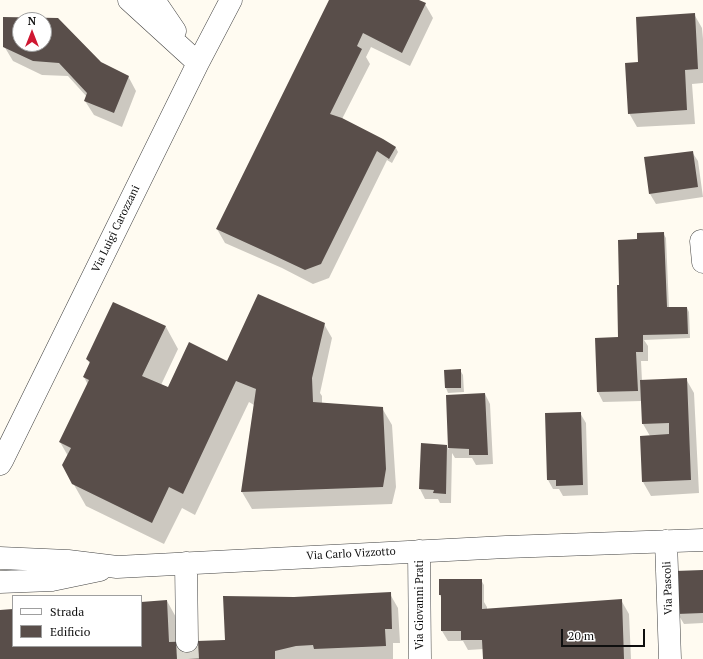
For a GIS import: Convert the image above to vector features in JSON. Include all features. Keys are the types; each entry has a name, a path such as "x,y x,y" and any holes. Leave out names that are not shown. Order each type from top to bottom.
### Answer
{"street":[{"path":"129,0 198,63"},
{"path":"154,0 198,63"},
{"name":"Via Luigi Carozzani","path":"1,467 198,63 231,0"},
{"name":"Via Carlo Vizzotto","path":"0,558 68,561 117,567 419,551 703,540"},
{"name":"Via Pascoli","path":"666,541 670,659"},
{"name":"Via Giovanni Prati","path":"419,551 420,659"},
{"path":"186,563 187,641"},
{"path":"0,582 52,580 117,567"}],"building":[{"path":"329,0 419,0 426,3 402,53 363,33 357,46 362,49 330,114 342,118 396,147 389,159 377,151 321,264 305,270 216,229"},
{"path":"695,13 698,69 685,70 687,110 628,114 625,63 638,62 636,17"},
{"path":"3,17 12,17 12,51 3,47"},
{"path":"52,18 58,18 101,62 129,76 114,113 84,101 87,93 59,63 33,61 14,52 52,52"},
{"path":"693,151 698,187 649,194 644,157"},
{"path":"664,232 667,307 687,307 688,334 643,335 643,352 636,352 638,391 597,392 595,338 618,337 618,240 637,239 637,233"},
{"path":"258,294 325,323 312,378 313,402 383,407 386,469 383,487 241,492 256,389 236,381 183,494 169,487 152,523 72,484 62,465 71,448 59,442 89,380 83,377 90,362 86,359 113,302 166,326 142,376 168,387 189,342 227,361"},
{"path":"461,369 461,388 445,388 444,370"},
{"path":"687,378 691,480 642,482 640,436 669,434 669,423 642,424 640,380"},
{"path":"485,393 488,455 469,455 469,449 448,448 446,395"},
{"path":"581,412 583,485 556,486 556,480 547,480 545,413"},
{"path":"421,443 447,445 446,494 433,493 434,490 419,489"},
{"path":"703,570 703,613 677,614 675,571"},
{"path":"439,579 482,579 482,609 622,599 624,659 483,659 482,640 461,640 461,631 441,631 441,595 439,595"},
{"path":"391,592 392,629 385,629 386,646 314,649 313,645 296,646 275,651 275,659 0,659 0,610 12,609 12,647 142,647 142,602 167,600 169,642 225,640 223,596 294,597"}],"tunnel":[{"path":"187,641 188,659"}]}
